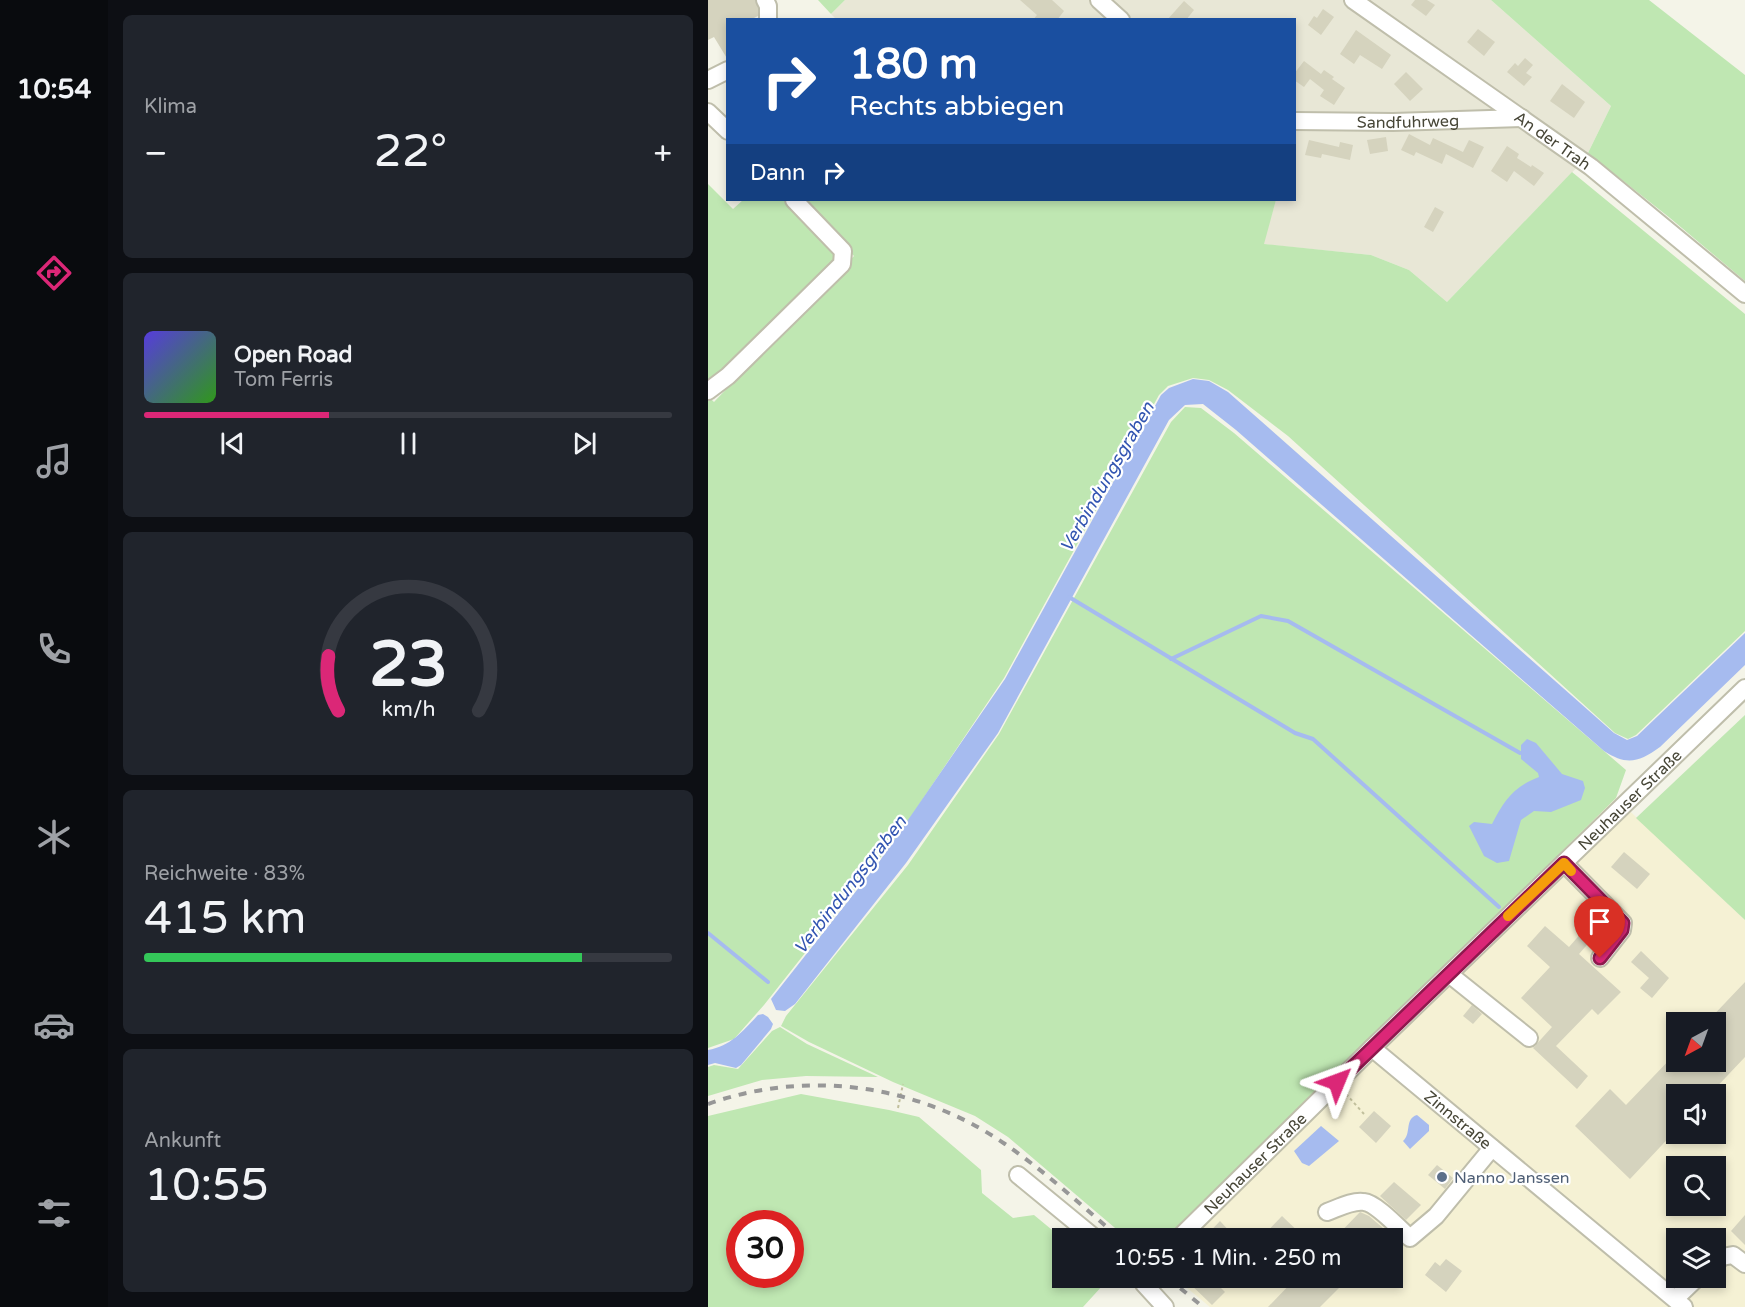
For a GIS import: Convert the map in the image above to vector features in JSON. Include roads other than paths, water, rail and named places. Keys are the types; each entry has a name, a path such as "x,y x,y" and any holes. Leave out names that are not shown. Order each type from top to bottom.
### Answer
{"street":[{"path":"765,0 768,6 768,18"},
{"path":"1099,0 1119,18"},
{"name":"An der Trah","path":"1353,0 1591,167 1745,294"},
{"path":"708,80 726,71"},
{"path":"708,112 726,129"},
{"name":"Sandfuhrweg","path":"1296,121 1393,122 1522,118"},
{"path":"708,391 736,367 842,264 843,251 795,201"},
{"name":"Neuhauser Straße","path":"1189,1228 1745,688"},
{"path":"1564,863 1623,923 1622,930 1600,958"},
{"path":"1449,974 1529,1038"},
{"name":"Zinnstraße","path":"1372,1048 1680,1303"},
{"path":"1327,1212 1352,1203 1365,1202 1372,1205 1410,1238 1436,1216 1492,1148"},
{"path":"1018,1175 1083,1228"},
{"path":"1726,1256 1733,1255 1745,1264"},
{"path":"1148,1288 1165,1307"},
{"path":"1680,1303 1690,1288"}],"water":[{"path":"1193,379 1209,381 1228,392 1614,733 1627,740 1637,736 1745,633 1745,665 1660,747 1639,759 1626,760 1612,756 1236,430 1203,404 1185,405 1169,420 998,733 906,863 795,1004 785,1011 776,1010 771,999 879,862 1005,679 1161,395 1169,388"},
{"path":"1527,739 1536,743 1562,774 1583,781 1585,788 1581,800 1551,812 1534,811 1521,820 1509,861 1497,863 1484,856 1469,826 1474,822 1492,824 1501,808 1516,790 1539,777 1538,773 1521,759 1521,745"},
{"path":"763,1014 773,1024 771,1029 741,1065 736,1068 715,1063 708,1065 708,1050 730,1041 758,1015"},
{"path":"1417,1115 1429,1125 1429,1131 1410,1149 1403,1141 1406,1138 1409,1123"},
{"path":"1321,1126 1339,1141 1309,1166 1302,1163 1294,1151"}],"waterway":[{"path":"1069,597 1295,733 1313,739 1499,907"},
{"path":"1171,659 1261,616 1288,621 1520,753"},
{"path":"708,933 768,982"}],"railway":[{"path":"708,1104 746,1093 784,1087 823,1085 861,1088 899,1096 936,1108 971,1124 1005,1144 1050,1178 1108,1228"},
{"path":"1180,1288 1203,1307"}],"place":[{"name":"Nanno Janssen","path":"1442,1177"}],"water label":[{"name":"Verbindungsgraben","path":"1107,477"},
{"name":"Verbindungsgraben","path":"850,885"}]}
